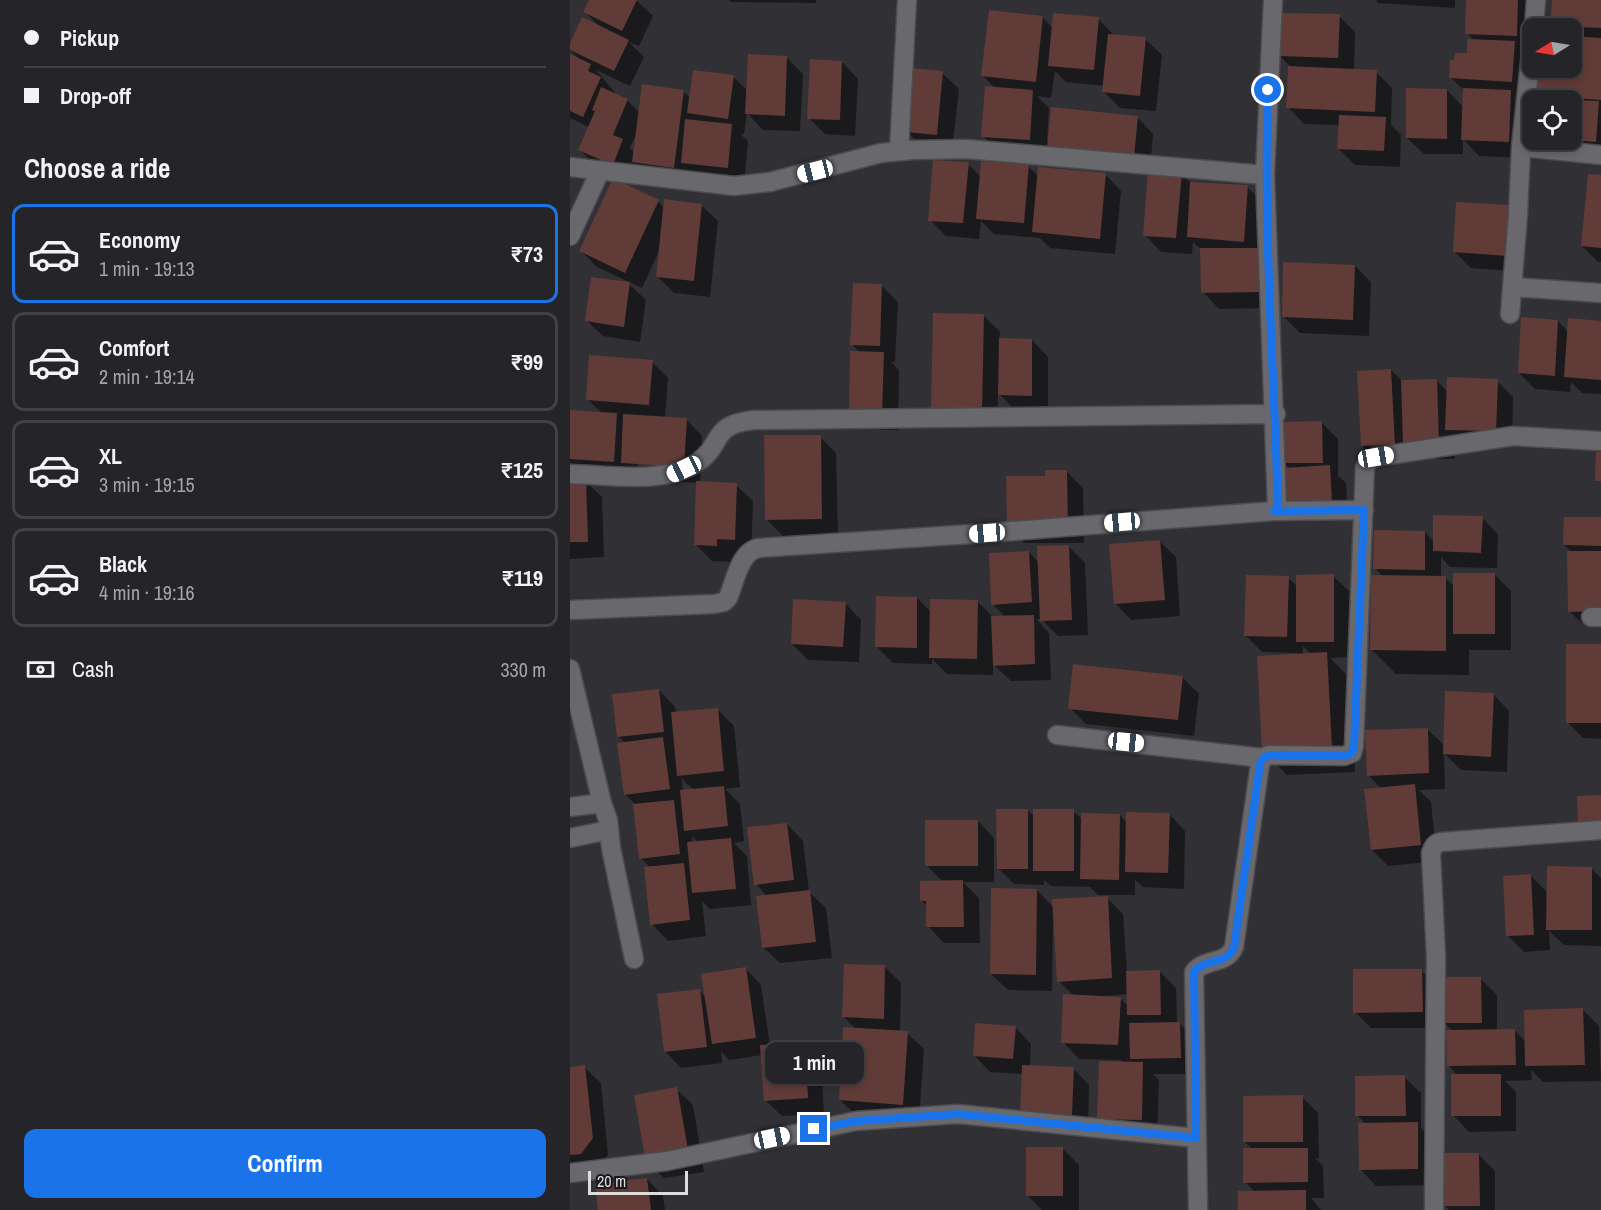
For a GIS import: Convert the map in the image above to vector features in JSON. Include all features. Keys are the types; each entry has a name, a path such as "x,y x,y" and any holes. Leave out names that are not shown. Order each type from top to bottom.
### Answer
{"street":[{"path":"899,151 906,0"},
{"path":"1273,0 1265,175 1278,507 1274,511"},
{"path":"1535,18 1536,0"},
{"path":"1509,314 1528,78"},
{"path":"1521,147 1601,155"},
{"path":"570,166 734,186 770,182 881,153 966,149 1265,175"},
{"path":"570,236 600,171"},
{"path":"1513,287 1601,293"},
{"path":"570,474 672,475 696,464 705,456 723,429 736,422 754,420 1275,414"},
{"path":"1057,735 1263,758 1269,755 1344,756 1352,753 1365,467 1368,461 1376,457 1513,436 1601,441"},
{"path":"570,610 724,602 751,549 1274,511 1364,510"},
{"path":"570,669 609,830 634,959"},
{"path":"1198,1210 1194,972 1200,966 1227,957 1232,953 1234,947 1260,764 1263,758"},
{"path":"570,807 602,803"},
{"path":"570,838 609,830"},
{"path":"1434,1210 1436,957 1431,853 1433,847 1441,842 1601,830"},
{"path":"570,1173 667,1161 856,1121 958,1114 1196,1138"}],"building":[{"path":"589,0 637,0 622,31 583,12"},
{"path":"1466,0 1518,0 1517,36 1465,34"},
{"path":"1552,0 1601,0 1601,28 1582,27 1582,18 1551,18"},
{"path":"989,10 1043,16 1036,82 981,76"},
{"path":"1053,13 1099,17 1094,70 1048,66"},
{"path":"1279,13 1340,14 1338,58 1278,56"},
{"path":"582,17 629,40 614,71 570,50 570,43"},
{"path":"1108,34 1146,37 1140,96 1102,92"},
{"path":"1582,37 1601,38 1601,100 1582,99 1582,90 1536,90 1537,78 1582,78"},
{"path":"1467,39 1515,41 1512,82 1449,78 1450,60 1454,60 1455,53 1467,53"},
{"path":"570,54 591,64 588,71 601,77 583,117 570,111"},
{"path":"748,54 787,56 785,116 745,114"},
{"path":"810,59 842,61 840,120 807,119"},
{"path":"1288,66 1377,70 1375,112 1286,108"},
{"path":"912,68 943,71 937,135 906,132"},
{"path":"693,70 734,75 728,119 687,113"},
{"path":"642,84 684,90 674,168 632,162"},
{"path":"985,86 1033,90 1030,140 981,137"},
{"path":"601,87 628,99 613,135 623,139 613,165 578,150 595,111 592,110"},
{"path":"1406,88 1447,89 1447,139 1406,138"},
{"path":"1463,88 1511,90 1509,142 1461,140"},
{"path":"1582,100 1599,101 1596,142 1582,141"},
{"path":"1051,107 1138,116 1134,157 1047,148"},
{"path":"1339,115 1386,117 1384,151 1337,149"},
{"path":"685,119 732,124 728,168 681,163"},
{"path":"933,160 969,162 963,223 928,221"},
{"path":"981,161 1029,164 1024,223 976,219"},
{"path":"1038,167 1106,173 1100,239 1032,232"},
{"path":"1148,170 1182,172 1176,238 1143,236"},
{"path":"1588,174 1601,175 1601,248 1581,246"},
{"path":"613,178 659,200 625,273 579,251"},
{"path":"1190,182 1248,185 1244,242 1187,237"},
{"path":"664,199 702,204 694,281 656,277"},
{"path":"1456,202 1510,205 1507,256 1453,252"},
{"path":"1200,248 1260,248 1260,292 1201,293"},
{"path":"1283,262 1355,265 1353,320 1282,317"},
{"path":"591,277 630,282 624,327 585,321"},
{"path":"853,283 882,284 880,346 850,345"},
{"path":"933,313 984,314 982,412 931,410"},
{"path":"1521,317 1558,320 1555,376 1518,373"},
{"path":"1568,318 1601,321 1601,380 1564,377"},
{"path":"999,338 1032,339 1032,396 998,395"},
{"path":"850,351 884,352 882,414 849,414"},
{"path":"589,355 653,360 649,405 586,400"},
{"path":"1391,369 1395,445 1361,446 1357,371"},
{"path":"1447,377 1498,379 1496,431 1445,430"},
{"path":"1437,379 1439,443 1403,444 1401,380"},
{"path":"570,410 617,413 614,462 570,459"},
{"path":"623,414 687,418 684,467 621,463"},
{"path":"1322,421 1323,463 1282,463 1282,422"},
{"path":"764,435 821,435 822,519 765,520"},
{"path":"1596,452 1601,452 1601,481 1595,481"},
{"path":"1330,465 1332,503 1286,506 1284,468"},
{"path":"1045,470 1067,470 1068,527 1007,528 1006,476 1045,476"},
{"path":"586,479 588,542 570,542 570,480"},
{"path":"696,481 737,483 735,540 717,539 717,546 694,545"},
{"path":"1433,515 1483,516 1481,553 1433,551"},
{"path":"1564,517 1601,517 1601,546 1563,545"},
{"path":"1374,530 1425,531 1425,570 1373,569"},
{"path":"1160,540 1165,600 1114,604 1109,544"},
{"path":"1069,545 1072,620 1040,621 1037,546"},
{"path":"1029,551 1032,602 991,605 989,553"},
{"path":"1567,551 1601,551 1601,611 1568,612"},
{"path":"1453,573 1495,573 1495,634 1453,634"},
{"path":"1334,574 1334,642 1296,642 1296,575"},
{"path":"1246,575 1289,576 1287,637 1244,636"},
{"path":"1371,575 1446,576 1446,651 1370,650"},
{"path":"876,596 917,597 917,648 875,647"},
{"path":"793,599 846,602 843,647 791,644"},
{"path":"930,599 978,600 977,659 929,658"},
{"path":"1034,615 1035,664 993,666 991,616"},
{"path":"1566,644 1601,644 1601,723 1566,723"},
{"path":"1327,652 1332,748 1262,752 1257,656"},
{"path":"1073,664 1183,676 1178,720 1068,709"},
{"path":"659,689 664,732 617,737 612,694"},
{"path":"1445,691 1494,693 1491,757 1443,754"},
{"path":"718,708 724,771 677,776 671,712"},
{"path":"1428,728 1429,773 1367,776 1365,730"},
{"path":"663,737 670,789 624,795 617,743"},
{"path":"1415,784 1421,845 1371,850 1364,789"},
{"path":"724,786 728,826 684,831 680,790"},
{"path":"1601,795 1601,825 1578,826 1577,796"},
{"path":"674,800 680,854 639,859 633,804"},
{"path":"996,809 1028,809 1028,869 997,869"},
{"path":"1033,809 1074,809 1074,871 1033,871"},
{"path":"1126,812 1170,813 1168,873 1125,872"},
{"path":"1081,813 1120,814 1119,880 1080,879"},
{"path":"925,820 978,820 978,866 925,866"},
{"path":"787,823 794,880 754,885 747,827"},
{"path":"731,838 736,889 692,893 687,842"},
{"path":"684,863 690,920 650,925 644,867"},
{"path":"1547,866 1592,867 1592,930 1546,930"},
{"path":"1531,874 1534,935 1506,936 1503,876"},
{"path":"963,880 964,927 926,927 926,901 920,901 920,881"},
{"path":"991,888 1037,889 1036,975 990,974"},
{"path":"810,890 816,942 762,948 756,896"},
{"path":"1108,896 1112,978 1057,982 1052,899"},
{"path":"844,964 885,965 884,1019 842,1017"},
{"path":"746,967 756,1038 712,1044 701,974"},
{"path":"1353,969 1422,969 1423,1012 1353,1013"},
{"path":"1160,970 1161,1015 1127,1015 1126,971"},
{"path":"1443,977 1481,977 1482,1023 1443,1023"},
{"path":"700,989 707,1047 664,1052 657,994"},
{"path":"1063,994 1121,997 1118,1045 1061,1043"},
{"path":"1583,1008 1585,1065 1525,1066 1524,1010"},
{"path":"1180,1022 1181,1058 1130,1059 1129,1023"},
{"path":"975,1023 1016,1026 1013,1059 973,1056"},
{"path":"843,1027 908,1031 903,1105 839,1100"},
{"path":"1515,1029 1516,1065 1447,1066 1446,1030"},
{"path":"805,1043 808,1098 764,1101 760,1045"},
{"path":"1099,1061 1143,1062 1142,1120 1097,1119"},
{"path":"585,1065 593,1138 581,1154 570,1155 570,1067"},
{"path":"1022,1065 1074,1067 1072,1115 1020,1113"},
{"path":"1451,1074 1501,1074 1501,1116 1451,1116"},
{"path":"1405,1075 1406,1116 1355,1116 1355,1076"},
{"path":"677,1087 689,1155 646,1163 634,1095"},
{"path":"1303,1095 1303,1142 1243,1142 1243,1096"},
{"path":"1418,1122 1418,1169 1359,1170 1358,1123"},
{"path":"1026,1147 1063,1147 1063,1196 1026,1196"},
{"path":"1243,1148 1308,1148 1308,1182 1243,1183"},
{"path":"1442,1153 1479,1153 1480,1206 1442,1206"},
{"path":"647,1178 651,1210 598,1210 595,1184"},
{"path":"1306,1190 1306,1210 1238,1210 1238,1191"}],"route":[{"path":"814,1129 856,1121 958,1114 1196,1138 1194,969 1227,957 1232,953 1234,947 1260,764 1263,758 1269,755 1344,756 1352,753 1354,746 1364,510 1274,511 1278,507 1265,175 1268,90"}]}
